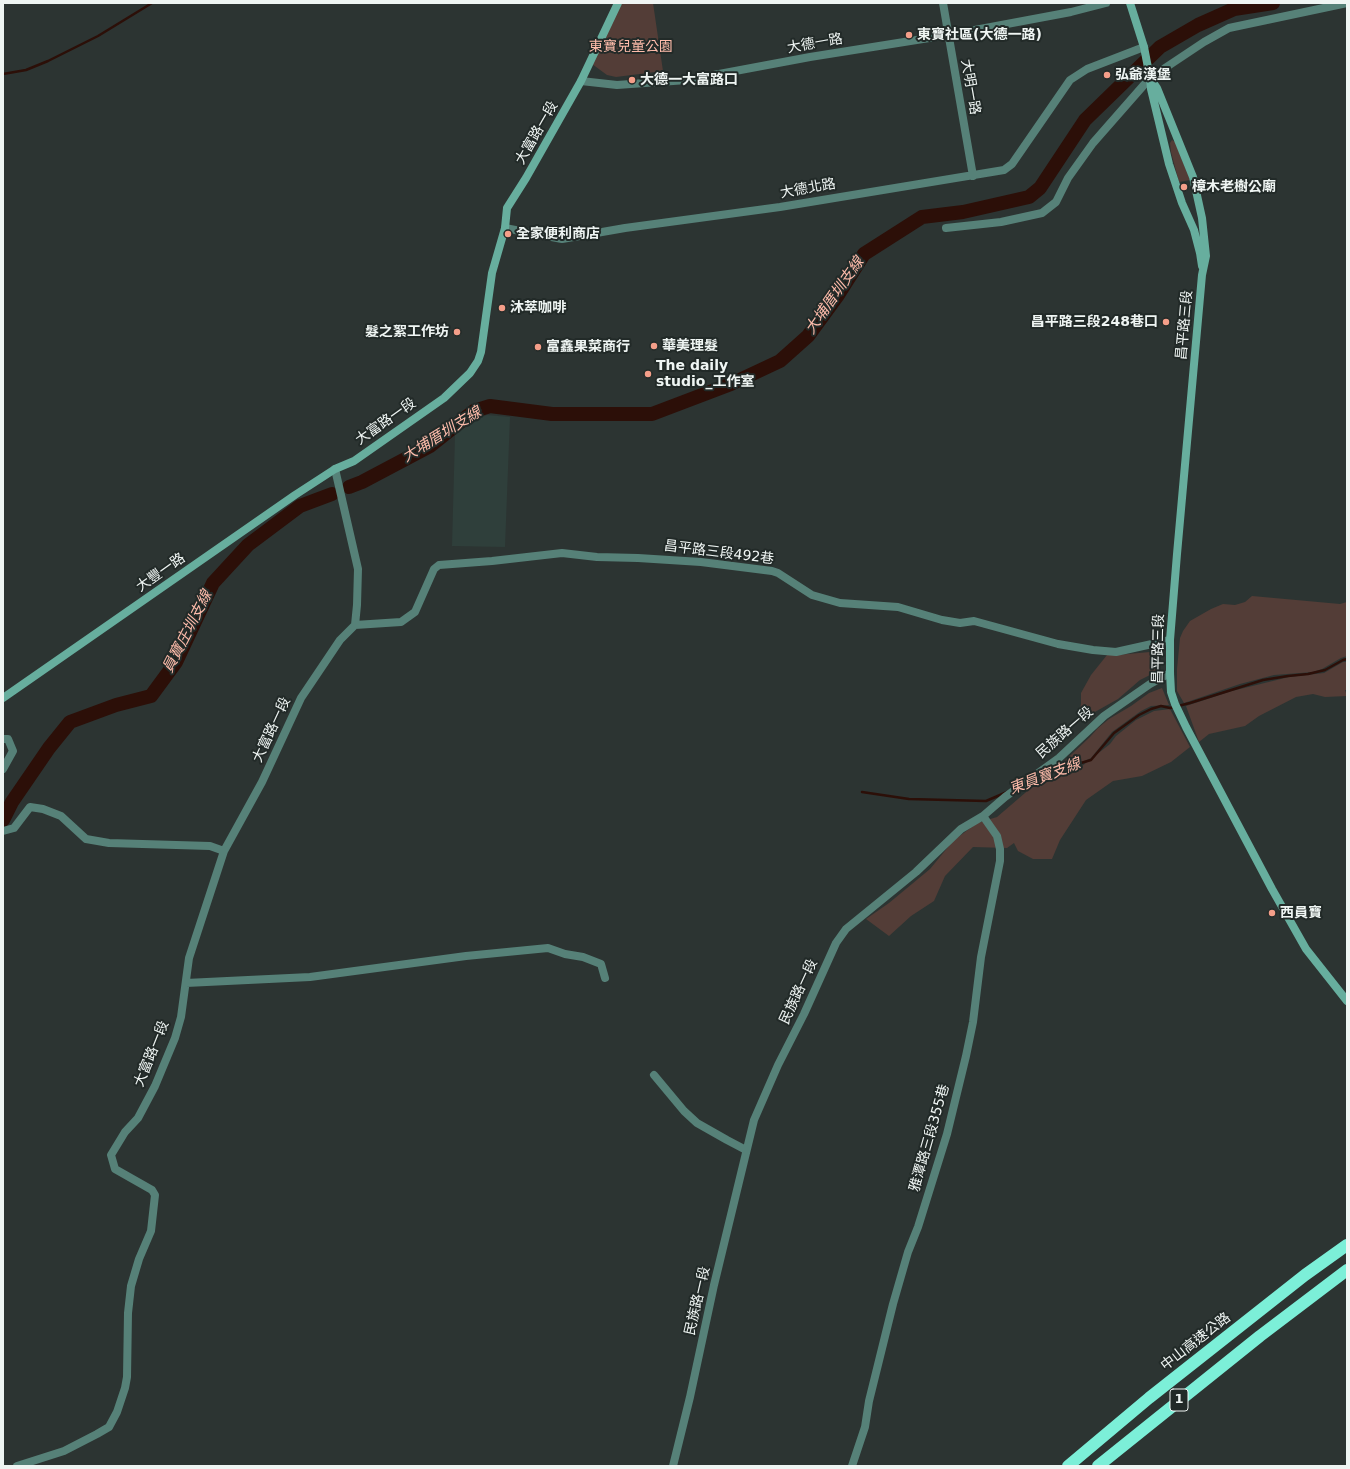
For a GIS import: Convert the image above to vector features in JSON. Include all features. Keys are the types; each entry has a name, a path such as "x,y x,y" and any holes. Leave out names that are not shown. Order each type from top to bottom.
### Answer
{"highway":[{"name":"中山高速公路","path":"1068,1466 1155,1393 1299,1280 1347,1245"},
{"name":"1","path":"1098,1466 1260,1336 1347,1270"}],"street":[{"name":"大富路一段","path":"335,469 354,461 444,398 470,373 478,361 481,352 492,273 505,228 507,208 526,178 581,81 618,3"},
{"name":"大明一路","path":"943,3 973,176"},
{"name":"大德一路","path":"581,81 617,85 687,80 810,57 948,35 1053,15 1106,3"},
{"name":"昌平路三段","path":"1130,3 1144,47 1151,89 1169,164 1182,203 1194,230 1200,253 1202,275"},
{"path":"946,228 1001,222 1042,213 1056,202 1068,178 1093,143 1150,78 1204,42 1230,28 1347,3"},
{"name":"大德北路","path":"505,228 562,239 625,228 780,207 1004,170 1012,164 1070,80 1087,70 1144,47"},
{"name":"昌平路三段","path":"1150,78 1157,88 1193,177 1202,218 1206,256 1202,275 1170,640 1171,692 1179,712 1269,882 1306,948 1347,1001"},
{"path":"335,469 358,569 355,625"},
{"name":"大豐一路","path":"3,698 295,495 335,469"},
{"name":"昌平路三段492巷","path":"355,625 401,622 415,612 434,568 439,565 562,553 597,557 700,562 772,571 778,573 812,595 840,603 898,607 942,620 960,623 974,621 1058,644 1094,650 1116,652 1170,640"},
{"name":"大富路一段","path":"17,1466 64,1451 97,1434 109,1427 117,1412 127,1377 128,1313 131,1286 139,1259 151,1231 155,1196 152,1190 115,1169 111,1155 125,1132 138,1118 155,1086 176,1038 181,1017 189,958 224,850 262,782 301,698 340,640 355,625"},
{"name":"民族路一段","path":"674,1466 714,1285 754,1120 778,1065 804,1014 836,943 846,929 916,872 961,829 983,816 1005,797 1059,758 1104,716 1150,684 1170,673"},
{"path":"3,739 8,739 13,751 3,769"},
{"path":"3,832 14,828 30,807 43,809 61,816 86,839 109,843 210,846 224,850"},
{"name":"雅潭路三段355巷","path":"852,1466 865,1427 893,1304 908,1252 918,1227 947,1134 973,1022 981,957 1000,861 1000,849 997,836 983,816"},
{"path":"186,983 310,977 466,956 548,948 564,954 583,957 601,964 605,978"},
{"path":"654,1075 684,1111 697,1123 746,1150"}],"shaded area":[{"path":"487,415 510,417 505,547 452,546 455,435 469,423"}],"green space":[{"name":"東寶兒童公園","path":"621,3 653,3 663,71 616,77 607,75 592,64"},
{"path":"1172,140 1175,142 1190,180 1179,182 1171,152 1170,143"},
{"path":"1252,596 1340,604 1347,602 1347,656 1313,672 1274,675 1240,684 1184,703 1177,691 1177,669 1180,638 1183,631 1190,621 1211,609 1223,604 1235,605 1245,602"},
{"path":"1150,652 1156,672 1140,680 1118,699 1077,722 1081,704 1081,693 1091,675 1107,655"},
{"path":"1343,662 1347,662 1347,690 1345,690 1347,696 1325,697 1313,694 1296,697 1259,716 1245,726 1209,734 1199,742 1186,706 1232,691 1289,677 1324,673"},
{"path":"1162,688 1169,705 1151,706 1141,711 1112,732 1091,758 1082,762 1057,768 1109,719 1149,693"},
{"path":"1170,709 1190,747 1171,762 1142,776 1113,781 1086,800 1060,840 1052,859 1033,859 1018,851 1014,843 1007,848 973,847 945,876 934,901 911,916 889,936 866,919 889,903 930,869 953,841 977,823 997,817 1039,781 1082,766 1110,744 1116,736 1136,720 1154,711"}],"waterway":[{"path":"3,74 26,70 48,61 98,36 152,3"},
{"name":"大埔厝圳支線","path":"349,487 362,482 430,446 474,411 490,406 552,414 652,414 731,384 780,361 808,336 838,295 864,254 922,217 963,212 1029,197 1040,188 1085,120 1160,47 1198,25 1234,9 1273,3"},
{"name":"員寶庄圳支線","path":"3,820 12,802 49,748 70,722 116,705 151,696 176,662 213,583 248,545 300,506 332,494"},
{"name":"東員寶支線","path":"1035,779 1054,771 1091,760 1114,733 1139,715 1151,709 1161,706 1170,708 1190,703 1263,680 1308,674 1325,670 1347,659"},
{"name":"東員寶支線","path":"862,792 909,799 986,801 1007,792"},
{"name":"員寶庄圳支線","path":"3,809 12,802"}],"place":[{"name":"東寶社區(大德一路)","path":"909,35"},
{"name":"弘爺漢堡","path":"1107,75"},
{"name":"大德一大富路口","path":"632,80"},
{"name":"樟木老樹公廟","path":"1184,187"},
{"name":"全家便利商店","path":"508,234"},
{"name":"沐萃咖啡","path":"502,308"},
{"name":"昌平路三段248巷口","path":"1166,322"},
{"name":"髮之絮工作坊","path":"457,332"},
{"name":"華美理髮","path":"654,346"},
{"name":"富鑫果菜商行","path":"538,347"},
{"name":"The daily studio_工作室","path":"648,374"},
{"name":"西員寶","path":"1272,913"}]}
